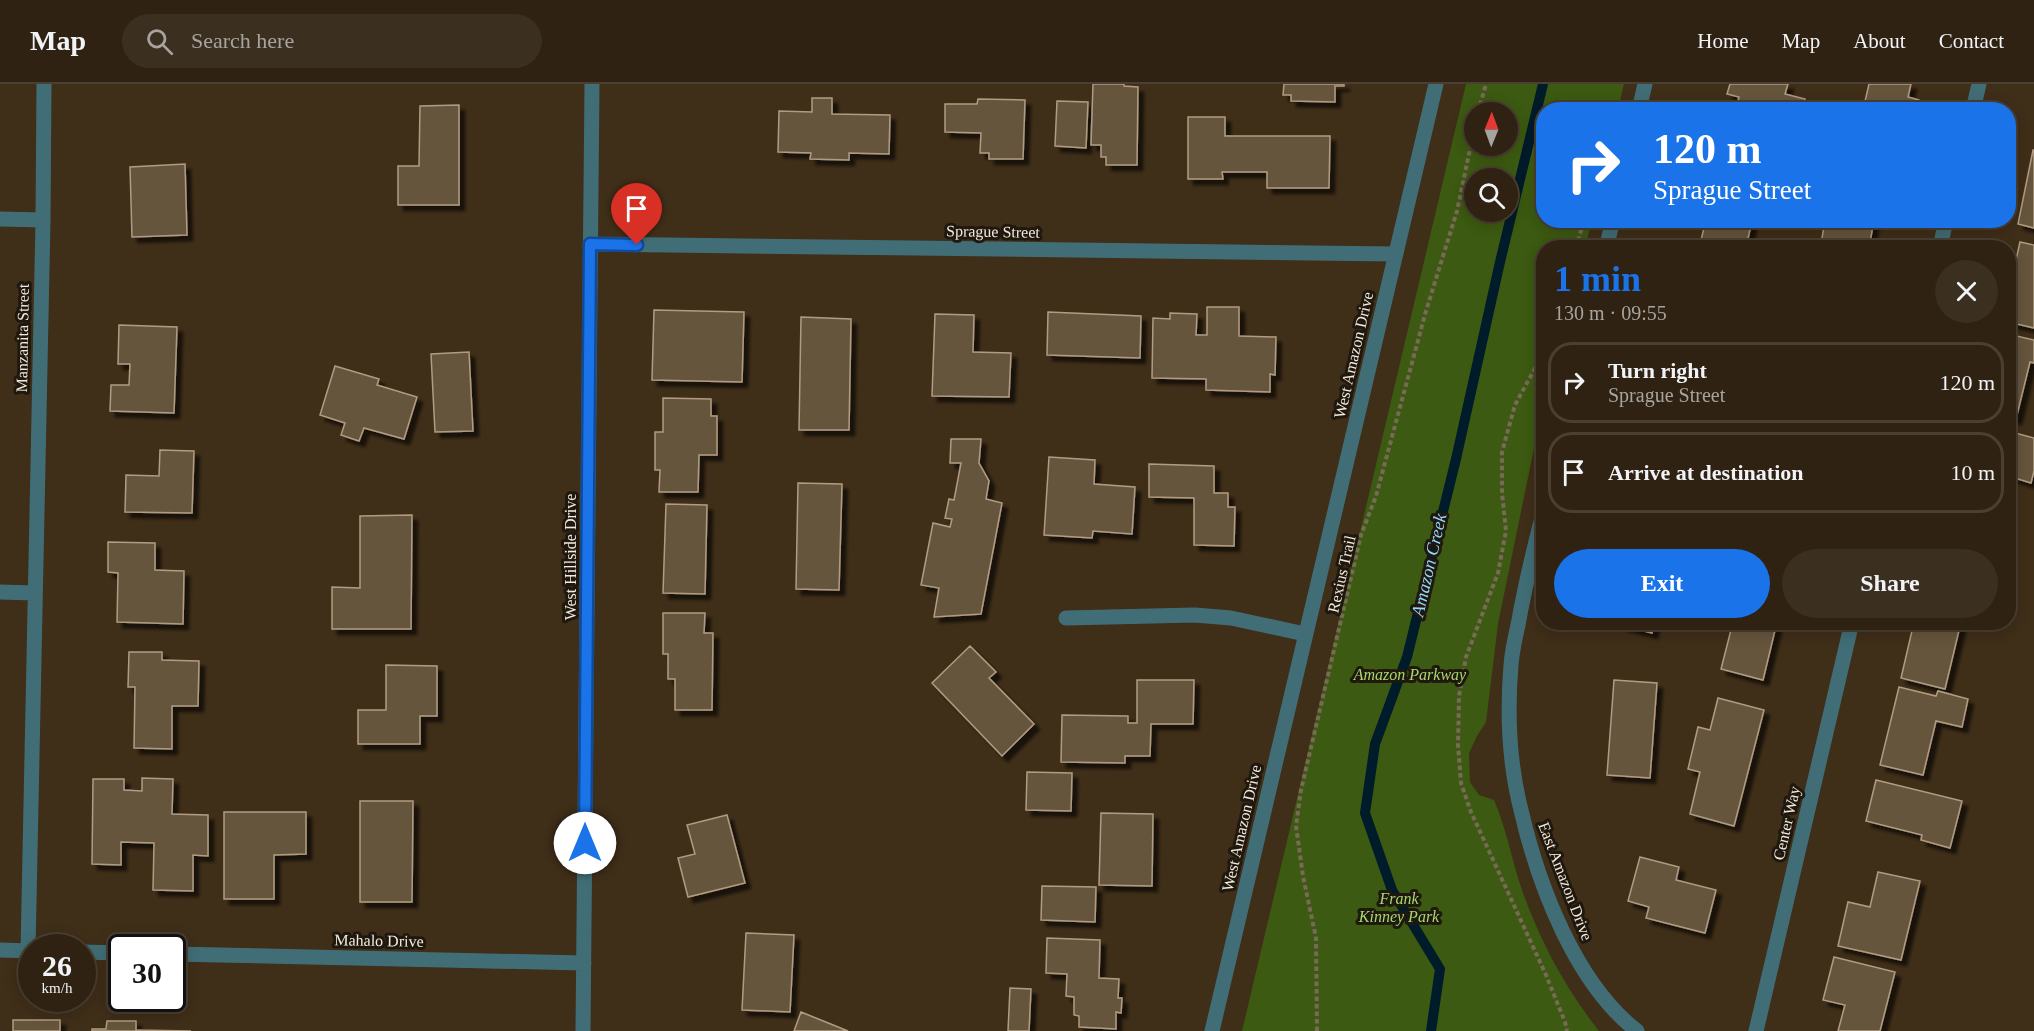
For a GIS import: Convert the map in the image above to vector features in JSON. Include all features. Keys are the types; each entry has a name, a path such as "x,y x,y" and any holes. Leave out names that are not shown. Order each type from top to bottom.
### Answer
{"street":[{"name":"Manzanita Street","path":"30,934 44,84"},
{"name":"West Hillside Drive","path":"583,1031 592,84"},
{"name":"West Amazon Drive","path":"1212,1031 1436,84"},
{"path":"1641,102 1645,84"},
{"path":"1975,102 1979,84"},
{"path":"0,219 43,220"},
{"name":"Sprague Street","path":"590,244 1396,254"},
{"name":"East Amazon Drive","path":"1536,547 1511,662 1509,715 1512,757 1520,809 1535,860 1555,913 1576,958 1598,990 1637,1031"},
{"path":"0,592 34,593"},
{"path":"1066,618 1195,615 1231,618 1305,634"},
{"name":"Center Way","path":"1756,1031 1850,630"},
{"path":"0,950 18,951"},
{"name":"Mahalo Drive","path":"186,954 584,963"}],"path":[{"path":"1481,102 1486,84"},
{"name":"Rexius Trail","path":"1317,1031 1316,938 1303,876 1296,826 1301,790 1361,535 1376,496 1426,311 1457,211 1469,156"}],"green space":[{"path":"1466,84 1624,84 1620,102 1536,102 1536,228 1590,228 1587,240 1536,240 1536,438 1498,624 1486,722 1469,753 1470,782 1479,795 1494,800 1523,893 1538,930 1555,965 1599,1031 1242,1031"}],"building":[{"path":"1093,84 1124,84 1124,86 1138,87 1137,165 1106,165 1106,157 1101,157 1101,145 1091,145"},
{"path":"1284,84 1344,84 1344,86 1335,86 1335,102 1291,101 1291,95 1283,95"},
{"path":"1730,84 1788,84 1785,94 1805,99 1804,102 1738,102 1739,97 1727,94"},
{"path":"1869,84 1911,84 1908,97 1919,100 1918,102 1865,102"},
{"path":"812,98 832,98 832,114 890,115 889,154 849,153 849,160 810,159 811,153 778,152 779,111 812,112"},
{"path":"978,99 1025,100 1023,159 989,159 989,153 980,153 981,133 945,132 945,104 977,104"},
{"path":"1057,101 1088,102 1086,148 1055,146"},
{"path":"459,105 459,205 398,205 398,166 419,166 420,106"},
{"path":"1188,117 1225,117 1225,136 1330,136 1329,188 1267,188 1267,172 1222,172 1223,179 1188,179"},
{"path":"2034,150 2034,228 2018,224"},
{"path":"185,164 187,235 132,237 130,167"},
{"path":"1704,228 1750,228 1748,240 1701,240"},
{"path":"1824,228 1873,228 1870,240 1822,240"},
{"path":"2020,242 2034,245 2034,328 2016,324 2016,260"},
{"path":"1207,307 1239,307 1239,336 1276,337 1275,375 1270,374 1270,392 1206,390 1206,379 1152,378 1153,318 1170,319 1170,313 1197,314 1196,335 1207,335"},
{"path":"654,310 744,312 742,382 652,380"},
{"path":"1048,312 1141,316 1140,358 1047,355"},
{"path":"935,314 974,315 973,352 1011,353 1009,397 932,396"},
{"path":"801,317 851,319 849,430 799,430"},
{"path":"119,325 177,327 174,413 110,411 111,385 129,385 130,364 118,364"},
{"path":"2016,336 2034,340 2034,363 2030,362 2016,419"},
{"path":"469,352 473,431 435,432 431,354"},
{"path":"335,366 379,379 377,385 417,397 404,439 364,428 359,441 341,435 345,423 320,415"},
{"path":"663,398 711,399 711,416 717,416 717,455 699,455 698,492 659,492 660,470 655,470 655,432 663,432"},
{"path":"2016,433 2034,438 2034,471 2031,483 2016,478"},
{"path":"951,439 981,439 979,463 989,481 986,499 1002,503 981,614 934,617 939,588 921,585 933,523 950,527 952,519 945,518 949,499 954,500 961,463 950,463"},
{"path":"160,450 194,451 192,513 125,512 126,475 159,476"},
{"path":"1049,457 1095,460 1094,484 1135,487 1132,534 1093,531 1092,538 1044,535"},
{"path":"1149,464 1214,466 1214,493 1228,493 1228,507 1235,507 1234,546 1194,545 1194,498 1149,497"},
{"path":"798,483 842,484 839,590 796,589"},
{"path":"666,504 707,505 705,594 663,593"},
{"path":"412,515 411,629 332,629 332,587 360,588 360,516"},
{"path":"108,542 155,543 155,570 184,571 183,624 117,622 118,573 108,572"},
{"path":"663,613 705,613 704,633 713,633 712,710 675,710 675,679 668,679 668,654 663,654"},
{"path":"1731,630 1775,630 1763,680 1721,669"},
{"path":"1912,630 1959,630 1945,689 1901,678"},
{"path":"970,646 996,672 989,678 1034,724 1002,756 932,683"},
{"path":"129,652 162,652 162,660 199,661 198,706 172,706 172,749 134,748 135,687 128,687"},
{"path":"386,665 437,666 437,716 420,716 420,744 358,744 358,710 386,710"},
{"path":"1137,680 1194,680 1193,724 1151,724 1150,756 1125,756 1125,763 1061,762 1062,715 1128,716 1128,723 1137,723"},
{"path":"1614,680 1657,683 1650,778 1607,775"},
{"path":"1899,687 1936,696 1938,691 1968,699 1962,727 1936,721 1923,775 1880,765"},
{"path":"1718,698 1764,710 1734,826 1690,814 1700,772 1688,769 1698,727 1710,730"},
{"path":"1027,772 1072,773 1071,811 1026,810"},
{"path":"142,778 173,779 172,814 208,815 208,856 193,855 193,891 153,890 154,843 121,842 121,865 92,864 93,779 124,779 124,790 142,791"},
{"path":"1876,780 1962,801 1950,848 1921,840 1922,835 1866,821"},
{"path":"360,801 413,801 412,902 360,902"},
{"path":"224,812 306,812 306,854 274,855 274,899 224,899"},
{"path":"1101,813 1153,814 1152,886 1099,885"},
{"path":"727,815 745,883 688,897 678,858 695,854 687,825"},
{"path":"1640,857 1679,867 1676,880 1716,890 1705,933 1646,918 1649,907 1628,901"},
{"path":"1878,872 1920,881 1901,960 1838,946 1848,902 1870,907"},
{"path":"1042,886 1096,887 1095,922 1041,920"},
{"path":"746,933 794,935 790,1012 742,1010"},
{"path":"1047,938 1100,940 1099,978 1119,979 1118,998 1122,998 1121,1013 1116,1012 1116,1029 1079,1027 1079,1016 1074,1015 1074,997 1066,996 1067,974 1046,973"},
{"path":"1834,957 1895,972 1880,1031 1838,1031 1845,1005 1823,1000"},
{"path":"1010,988 1031,989 1029,1031 1008,1031"},
{"path":"801,1012 848,1031 794,1031"},
{"path":"13,1020 60,1020 60,1031 13,1031"},
{"path":"107,1021 136,1021 136,1030 191,1031 92,1031 92,1029 106,1029"}],"waterway":[{"name":"Amazon Creek","path":"1539,102 1543,84"},
{"name":"Amazon Creek","path":"1431,1031 1440,969 1392,890 1365,813 1375,744 1407,657 1456,459 1536,113"}],"route":[{"path":"585,843 590,244 637,245"}],"park label":[{"name":"Amazon Parkway","path":"1410,674"},
{"name":"Frank Kinney Park","path":"1399,907"}]}
